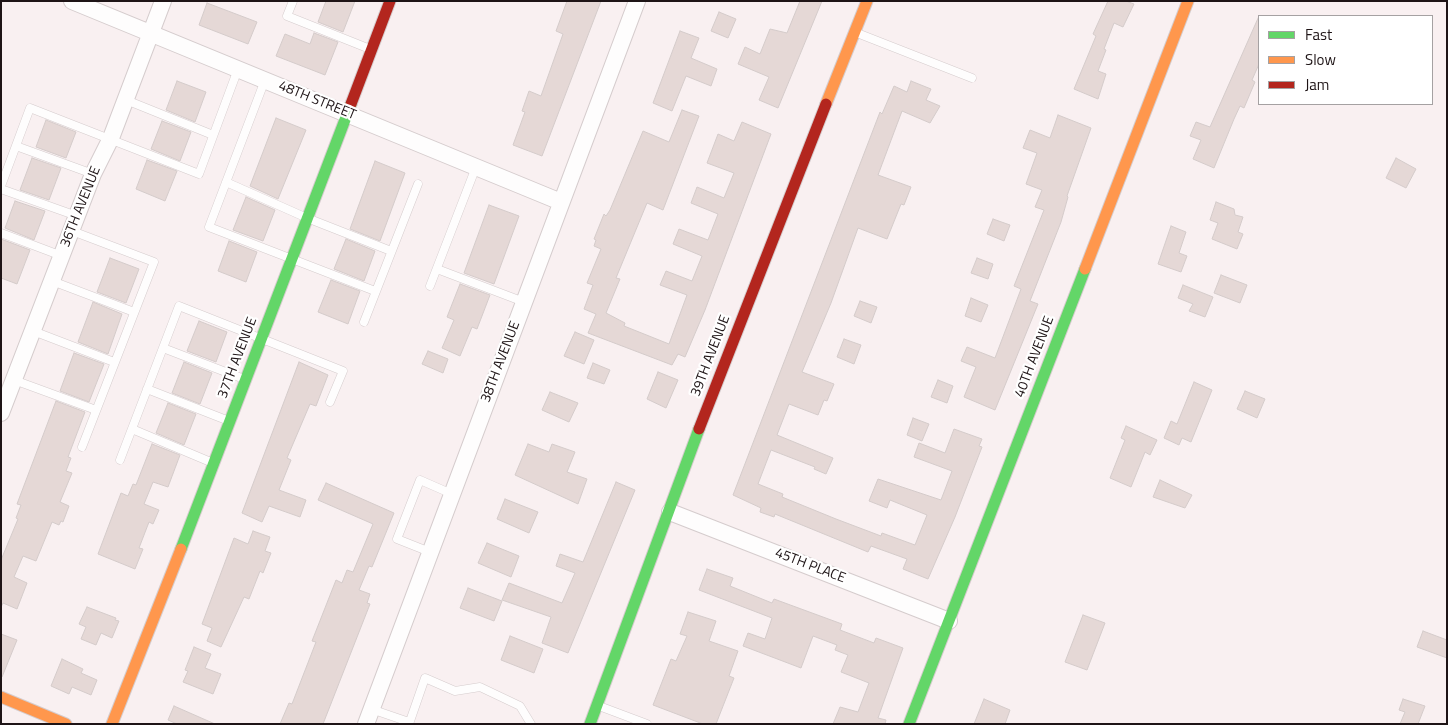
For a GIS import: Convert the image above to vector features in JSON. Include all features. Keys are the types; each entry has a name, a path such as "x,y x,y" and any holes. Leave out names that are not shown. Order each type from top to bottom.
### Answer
{"street":[{"name":"48TH STREET","path":"72,1 561,202"},
{"name":"36TH AVENUE","path":"1,413 74,223 111,138 164,1"},
{"name":"38TH AVENUE","path":"368,716 637,1"},
{"name":"39TH AVENUE","path":"590,724 721,371 867,1"},
{"name":"40TH AVENUE","path":"909,724 1188,1"},
{"name":"37TH AVENUE","path":"112,724 215,463 389,2"},
{"name":"45TH PLACE","path":"670,512 950,621"},
{"path":"1,697 66,724"}],"lane":[{"path":"293,1 287,16 372,49"},
{"path":"855,32 972,78"},
{"path":"82,446 154,262 1,187 30,108 111,138 199,174 238,69"},
{"path":"265,80 210,227 375,291"},
{"path":"126,100 212,135"},
{"path":"16,146 94,174"},
{"path":"430,286 476,167"},
{"path":"226,182 307,218 391,252"},
{"path":"364,322 418,184"},
{"path":"1,233 62,256"},
{"path":"437,269 524,302"},
{"path":"52,281 134,312"},
{"path":"120,460 179,306 343,371 330,402"},
{"path":"33,331 114,362"},
{"path":"163,348 246,380"},
{"path":"14,380 96,410"},
{"path":"147,389 230,422"},
{"path":"132,429 215,463"},
{"path":"430,552 397,538 420,480 452,494"},
{"path":"368,716 409,723 425,678 455,691 480,688 520,706 531,724"},
{"path":"597,705 647,724"}],"building":[{"path":"326,1 355,1 343,32 318,22"},
{"path":"567,1 601,1 542,156 513,145 525,112 522,111 529,91 541,96 563,34 556,31"},
{"path":"800,1 822,1 778,108 759,100 769,77 738,64 745,47 760,54 770,29 787,33"},
{"path":"1108,1 1126,1 1134,4 1123,27 1114,23 1104,49 1106,50 1098,71 1106,74 1098,99 1074,89 1096,36 1093,34"},
{"path":"207,3 257,22 248,44 199,25"},
{"path":"719,12 736,19 728,38 711,31"},
{"path":"1258,18 1258,66 1252,80 1255,82 1244,108 1240,106 1214,168 1193,159 1201,140 1190,136 1196,122 1210,127"},
{"path":"680,31 699,38 691,58 717,69 711,86 686,76 672,111 653,103"},
{"path":"314,33 338,42 325,75 276,56 285,34 310,44"},
{"path":"177,81 206,92 195,122 166,110"},
{"path":"911,81 931,89 926,100 940,106 930,123 902,111 878,175 911,187 904,205 901,204 887,239 858,228 831,303 802,372 834,384 827,401 824,400 818,415 789,404 777,435 833,458 826,474 814,469 815,467 771,450 758,484 783,494 782,497 836,519 881,536 882,533 915,545 927,515 890,500 887,508 869,501 878,479 941,500 952,471 914,457 919,443 945,453 954,429 982,439 979,446 982,447 955,517 928,579 903,569 907,559 871,546 868,552 775,514 774,517 760,512 761,508 733,495 880,112 882,114 894,86 907,92"},
{"path":"682,110 699,116 663,210 647,203 616,278 620,279 606,313 625,323 624,326 669,344 687,295 660,285 666,271 692,281 702,256 673,244 679,229 708,240 718,214 691,203 697,187 724,198 734,173 707,163 718,134 734,141 742,122 771,134 705,310 685,357 678,354 672,365 588,333 596,314 584,309 593,285 587,283 601,249 594,246 596,240 594,239 604,214 606,216 610,210 643,131 669,142"},
{"path":"1058,115 1091,128 1067,196 1061,222 1030,301 1038,304 995,410 964,397 976,367 961,361 967,347 995,358 1021,289 1014,286 1044,210 1035,207 1042,190 1026,184 1037,153 1023,148 1030,130 1050,138"},
{"path":"276,118 306,130 278,199 250,186"},
{"path":"46,120 76,132 66,158 36,147"},
{"path":"162,121 191,132 180,161 151,149"},
{"path":"32,158 61,168 49,200 20,190"},
{"path":"1396,158 1416,169 1406,188 1386,178"},
{"path":"147,160 177,171 165,201 136,189"},
{"path":"375,161 405,173 380,241 350,229"},
{"path":"246,197 275,210 263,241 233,230"},
{"path":"15,201 45,211 34,240 5,228"},
{"path":"1216,202 1234,209 1235,215 1243,217 1238,232 1243,234 1237,249 1212,239 1218,223 1210,220"},
{"path":"489,205 519,216 494,284 464,273"},
{"path":"993,219 1010,225 1004,241 987,234"},
{"path":"1171,226 1186,232 1179,253 1187,256 1181,272 1158,264"},
{"path":"1,239 30,250 17,284 1,278"},
{"path":"346,239 375,251 364,281 334,269"},
{"path":"229,241 257,252 246,282 218,271"},
{"path":"110,258 139,269 126,303 97,292"},
{"path":"977,258 993,264 988,279 971,273"},
{"path":"1221,275 1247,285 1240,303 1214,293"},
{"path":"331,280 360,291 348,324 318,312"},
{"path":"460,284 490,295 477,329 472,327 460,356 442,348 454,320 447,317"},
{"path":"1183,285 1213,297 1205,317 1189,311 1193,304 1178,298"},
{"path":"971,298 988,305 981,322 965,316"},
{"path":"860,301 877,307 871,323 854,316"},
{"path":"93,302 122,314 108,354 78,342"},
{"path":"199,321 227,332 216,362 187,351"},
{"path":"575,332 594,340 584,364 564,356"},
{"path":"844,339 861,345 854,364 837,357"},
{"path":"428,351 448,359 443,373 422,364"},
{"path":"74,353 104,364 89,402 60,391"},
{"path":"184,362 212,373 200,404 172,393"},
{"path":"299,362 328,375 316,406 310,404 287,458 291,460 279,490 306,500 300,517 269,506 262,522 242,513"},
{"path":"593,363 610,370 604,384 587,378"},
{"path":"658,372 678,380 666,408 647,399"},
{"path":"938,380 953,386 947,403 931,397"},
{"path":"1194,382 1212,390 1191,442 1182,438 1179,445 1164,438 1171,421 1177,424"},
{"path":"1245,391 1265,399 1257,418 1237,409"},
{"path":"550,392 578,403 569,422 542,410"},
{"path":"56,401 85,412 68,457 71,458 66,471 72,473 60,502 69,506 63,522 61,521 59,525 52,522 36,561 23,556 14,577 27,583 17,609 3,603 1,607 1,560 18,519 16,518 21,505 17,504"},
{"path":"168,403 196,414 184,445 156,433"},
{"path":"913,418 929,424 922,441 907,435"},
{"path":"1126,426 1157,440 1150,455 1145,452 1131,487 1110,478 1125,440 1121,438"},
{"path":"152,444 180,455 168,487 153,482 144,504 159,510 153,524 149,522 139,548 143,549 135,569 98,554 121,493 128,496 133,484 136,485"},
{"path":"528,444 549,452 552,444 575,452 567,472 587,479 578,504 515,475"},
{"path":"1160,480 1192,495 1185,508 1153,497"},
{"path":"616,482 635,490 568,653 542,643 551,617 502,600 509,583 562,603 575,573 556,566 560,554 583,562"},
{"path":"326,483 394,513 372,567 369,566 359,590 370,594 367,603 370,604 323,724 280,724 289,703 292,704 316,642 312,641 336,580 342,583 347,570 353,572 373,524 318,500"},
{"path":"505,499 538,512 529,533 497,519"},
{"path":"253,531 270,537 265,551 271,553 263,573 260,571 249,599 244,597 221,647 207,641 212,628 202,624 234,538 248,544"},
{"path":"487,543 519,556 511,577 478,563"},
{"path":"707,569 733,578 730,586 772,603 774,599 842,624 840,630 874,643 876,638 903,648 878,718 886,720 885,724 833,724 840,707 858,712 869,683 841,672 848,655 835,650 837,645 813,636 801,668 743,646 748,633 765,639 772,618 699,590"},
{"path":"468,588 502,601 494,621 460,608"},
{"path":"87,607 116,618 115,620 119,621 112,638 101,633 96,645 81,639 86,627 79,624"},
{"path":"688,612 716,621 709,641 738,651 729,676 734,678 716,724 703,724 653,705 671,659 676,661 687,636 680,634"},
{"path":"1083,615 1105,623 1087,670 1065,662"},
{"path":"1423,631 1447,640 1447,658 1417,647"},
{"path":"1,634 17,640 2,677 1,676"},
{"path":"510,636 543,649 534,673 501,660"},
{"path":"194,647 211,654 205,668 221,674 213,694 183,682 188,671 185,670"},
{"path":"62,659 83,669 81,673 97,680 91,695 72,687 69,694 51,686"},
{"path":"984,699 1010,710 1005,724 974,724"},
{"path":"1403,699 1425,706 1418,724 1400,724 1405,712 1399,710"},
{"path":"174,706 215,724 177,724 168,720"}],"traffic: fast":[{"path":"181,549 351,104"},
{"path":"909,724 1085,269"},
{"path":"590,724 699,429"}],"traffic: slow":[{"path":"826,104 867,1"},
{"path":"1085,269 1188,1"},
{"path":"112,724 181,549"},
{"path":"1,697 66,724"}],"traffic: jam":[{"path":"351,104 390,1"},
{"path":"699,429 826,104"}]}
